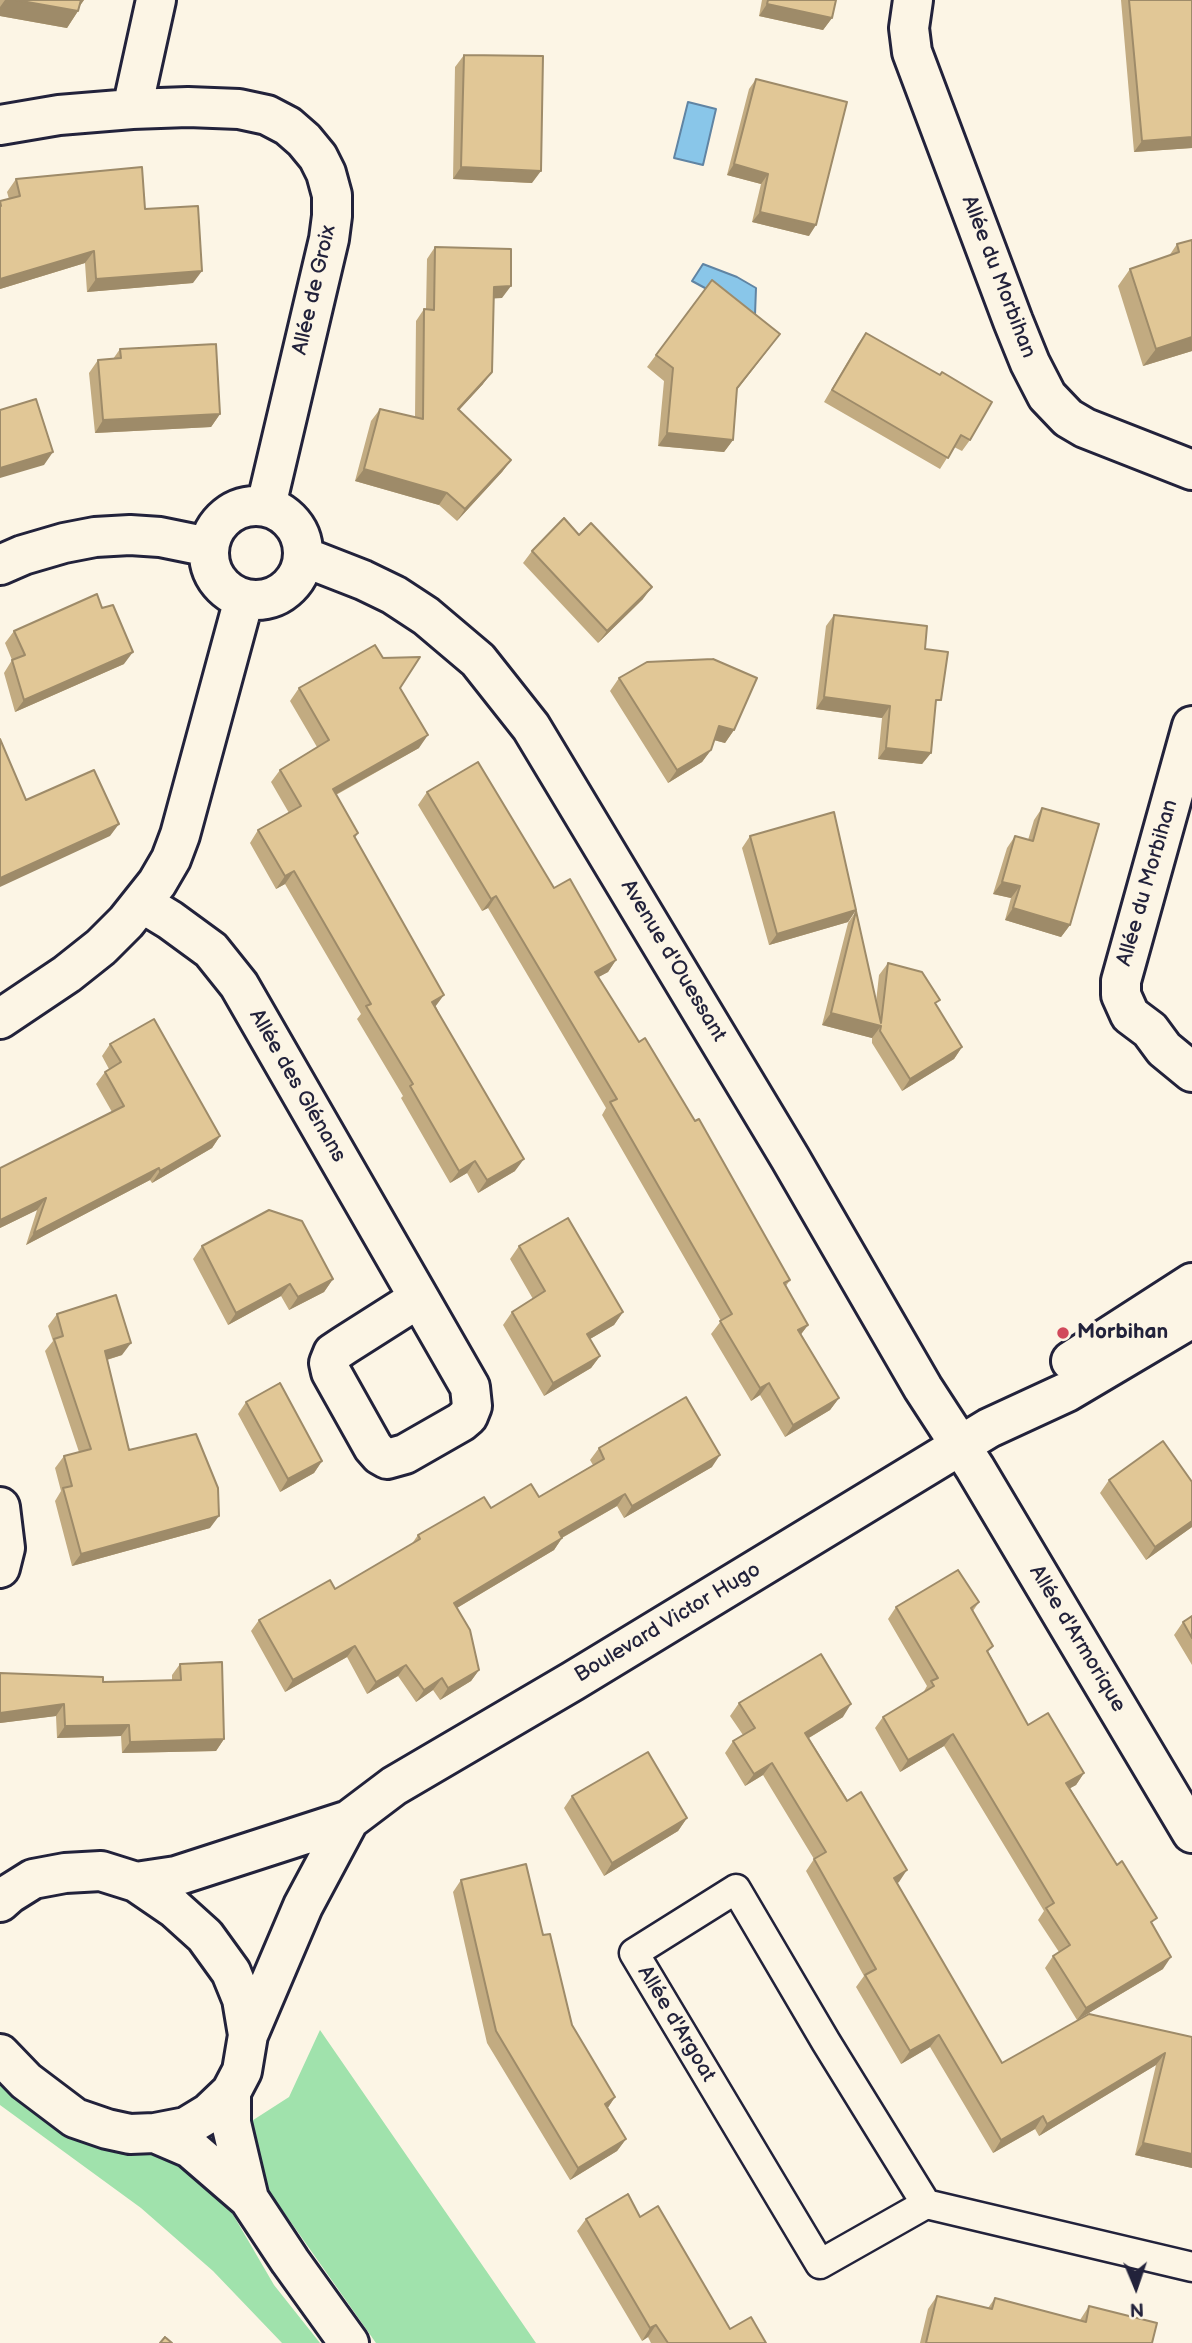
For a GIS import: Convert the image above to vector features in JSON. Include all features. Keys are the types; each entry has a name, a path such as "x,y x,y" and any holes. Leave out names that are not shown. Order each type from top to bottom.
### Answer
{"street":[{"path":"132,109 156,0"},
{"name":"Allée du Morbihan","path":"913,0 909,28 912,52 1013,321 1043,389 1056,408 1085,428 1192,470"},
{"name":"Allée de Groix","path":"0,125 59,115 132,109 239,109 267,115 288,126 318,157 332,195 329,239 266,506"},
{"path":"247,506 266,506 282,513 295,525 302,540 304,557 298,577 284,592 265,600 244,599 228,593 217,580 210,564 209,547 216,528 229,514 247,506"},
{"path":"0,565 23,555 95,537 160,537 209,547"},
{"name":"Avenue d'Ouessant","path":"304,557 373,585 426,616 478,660 531,727 697,1000 923,1388 974,1437"},
{"path":"0,1019 67,974 101,947 142,903 171,859 180,835 244,599"},
{"name":"Allée du Morbihan","path":"1192,726 1121,981 1121,995 1130,1014 1150,1030 1164,1049 1192,1072"},
{"name":"Allée des Glénans","path":"142,903 211,950 239,985 419,1298"},
{"path":"1150,1030 1179,1037 1192,1037"},
{"name":"Boulevard Victor Hugo","path":"974,1437 1054,1372 1192,1283"},
{"name":"Boulevard Victor Hugo","path":"136,1882 176,1876 349,1820 394,1786 573,1681 974,1437 1067,1392 1192,1318"},
{"name":"Allée d'Armorique","path":"974,1437 1192,1833"},
{"path":"0,1507 5,1548 0,1568"},
{"name":"Boulevard Victor Hugo","path":"248,2035 303,1906 349,1820"},
{"path":"0,1902 33,1879 65,1872 101,1871 136,1882 174,1908 205,1937 231,1972 242,1999 248,2035 242,2071 231,2092 209,2113 186,2127 155,2133 130,2134 75,2118 26,2081 0,2054"},
{"path":"231,2092 231,2123 249,2199"},
{"path":"155,2133 190,2148 249,2199 349,2343"}],"lane":[{"name":"Allée d'Argoat","path":"736,1889 926,2204 820,2264 634,1953 736,1889"},
{"path":"926,2204 1192,2267"}],"green space":[{"path":"320,2030 536,2343 376,2343 264,2184 247,2124 289,2097"},
{"path":"0,2080 27,2106 78,2138 122,2151 166,2156 192,2167 224,2199 274,2285 320,2343 282,2343 213,2271 141,2208 0,2105"}],"water":[{"path":"688,102 716,109 703,165 674,158"},
{"path":"703,264 737,277 756,288 755,315 692,281"}],"building":[{"path":"16,0 81,0 78,11"},
{"path":"768,0 836,0 832,18 767,4"},
{"path":"1129,0 1192,0 1192,137 1142,141"},
{"path":"464,55 543,56 541,171 461,167"},
{"path":"756,79 847,102 816,225 760,212 768,174 734,164"},
{"path":"142,167 145,209 198,206 202,271 96,279 94,251 0,279 0,201 20,196 16,179"},
{"path":"1192,240 1192,337 1156,349 1130,269 1179,252 1177,244"},
{"path":"435,247 511,249 511,286 494,287 492,372 458,409 511,460 465,509 447,493 364,469 380,409 423,419 424,309 434,310"},
{"path":"712,280 780,334 737,388 733,440 667,433 673,368 656,355"},
{"path":"866,333 940,375 942,372 992,402 970,440 961,435 948,458 832,390"},
{"path":"216,344 220,414 103,420 98,360 121,358 120,349"},
{"path":"36,399 53,452 0,468 0,410"},
{"path":"564,518 579,535 591,523 652,587 607,631 532,551"},
{"path":"97,594 102,608 113,605 133,652 24,700 12,660 25,655 14,631"},
{"path":"834,615 927,626 925,649 948,652 941,700 936,700 931,753 886,748 890,706 824,697"},
{"path":"375,645 383,658 420,657 400,688 428,735 333,789 358,833 354,836 444,995 432,1002 524,1159 487,1180 475,1161 459,1171 410,1086 413,1084 366,1006 371,1004 294,871 285,876 258,830 301,806 280,770 329,740 299,688"},
{"path":"713,659 757,678 734,730 719,726 711,750 677,770 619,678 647,662"},
{"path":"0,739 26,800 94,770 119,824 0,878"},
{"path":"478,762 554,888 570,879 616,960 595,972 639,1042 645,1038 695,1121 699,1119 790,1280 784,1283 808,1325 798,1330 839,1398 793,1425 769,1383 760,1388 720,1321 732,1314 610,1102 617,1099 496,896 491,899 427,792"},
{"path":"1042,808 1099,824 1070,925 1013,908 1020,886 1002,882 1015,836 1033,841"},
{"path":"834,812 856,910 777,934 750,836"},
{"path":"856,911 881,1023 888,963 922,972 940,1000 935,1003 962,1047 910,1079 880,1031 881,1026 831,1013"},
{"path":"154,1019 220,1136 160,1171 159,1168 34,1233 46,1198 0,1220 0,1168 124,1106 105,1072 121,1062 110,1044"},
{"path":"269,1210 302,1221 333,1279 298,1297 290,1284 236,1313 202,1246"},
{"path":"568,1218 623,1312 587,1334 600,1356 553,1383 512,1312 545,1291 519,1246"},
{"path":"116,1295 131,1343 105,1351 129,1450 196,1434 218,1488 219,1516 81,1554 63,1488 72,1486 64,1456 91,1449 54,1339 63,1336 57,1314"},
{"path":"280,1383 322,1461 288,1479 246,1402"},
{"path":"686,1397 720,1455 632,1506 625,1494 559,1532 562,1538 454,1603 470,1630 479,1670 448,1688 442,1678 424,1690 406,1665 376,1682 355,1646 293,1680 259,1620 330,1580 335,1589 420,1539 418,1535 484,1497 491,1508 531,1484 539,1497 604,1459 599,1448"},
{"path":"1163,1441 1192,1482 1192,1521 1155,1547 1109,1480"},
{"path":"958,1570 979,1602 971,1608 993,1646 987,1651 1028,1725 1048,1713 1084,1773 1066,1783 1117,1865 1122,1861 1157,1918 1151,1922 1171,1957 1086,2008 1053,1956 1070,1945 1046,1908 1054,1903 953,1734 908,1760 883,1717 934,1686 931,1681 938,1678 896,1607"},
{"path":"1192,1616 1192,1638 1183,1622"},
{"path":"821,1654 851,1704 805,1733 847,1801 861,1792 907,1870 894,1878 1002,2063 1089,2014 1192,2037 1192,2154 1143,2143 1165,2053 1047,2124 1043,2116 1001,2140 939,2035 910,2051 865,1975 876,1969 814,1859 826,1852 772,1763 754,1774 733,1741 755,1728 739,1703"},
{"path":"222,1662 224,1739 130,1742 129,1725 65,1726 64,1704 0,1713 0,1673 103,1677 103,1682 181,1680 180,1664"},
{"path":"648,1752 687,1818 612,1863 572,1796"},
{"path":"526,1864 543,1935 550,1934 572,2025 615,2097 605,2104 626,2139 578,2168 496,2031 461,1880"},
{"path":"628,2194 640,2217 658,2206 730,2329 751,2317 766,2343 668,2343 656,2325 650,2328 586,2219"},
{"path":"937,2296 992,2309 995,2298 1086,2322 1089,2306 1157,2323 1152,2343 926,2343"},
{"path":"165,2337 172,2343 160,2343"}],"place":[{"name":"Morbihan","path":"1063,1333"}]}
